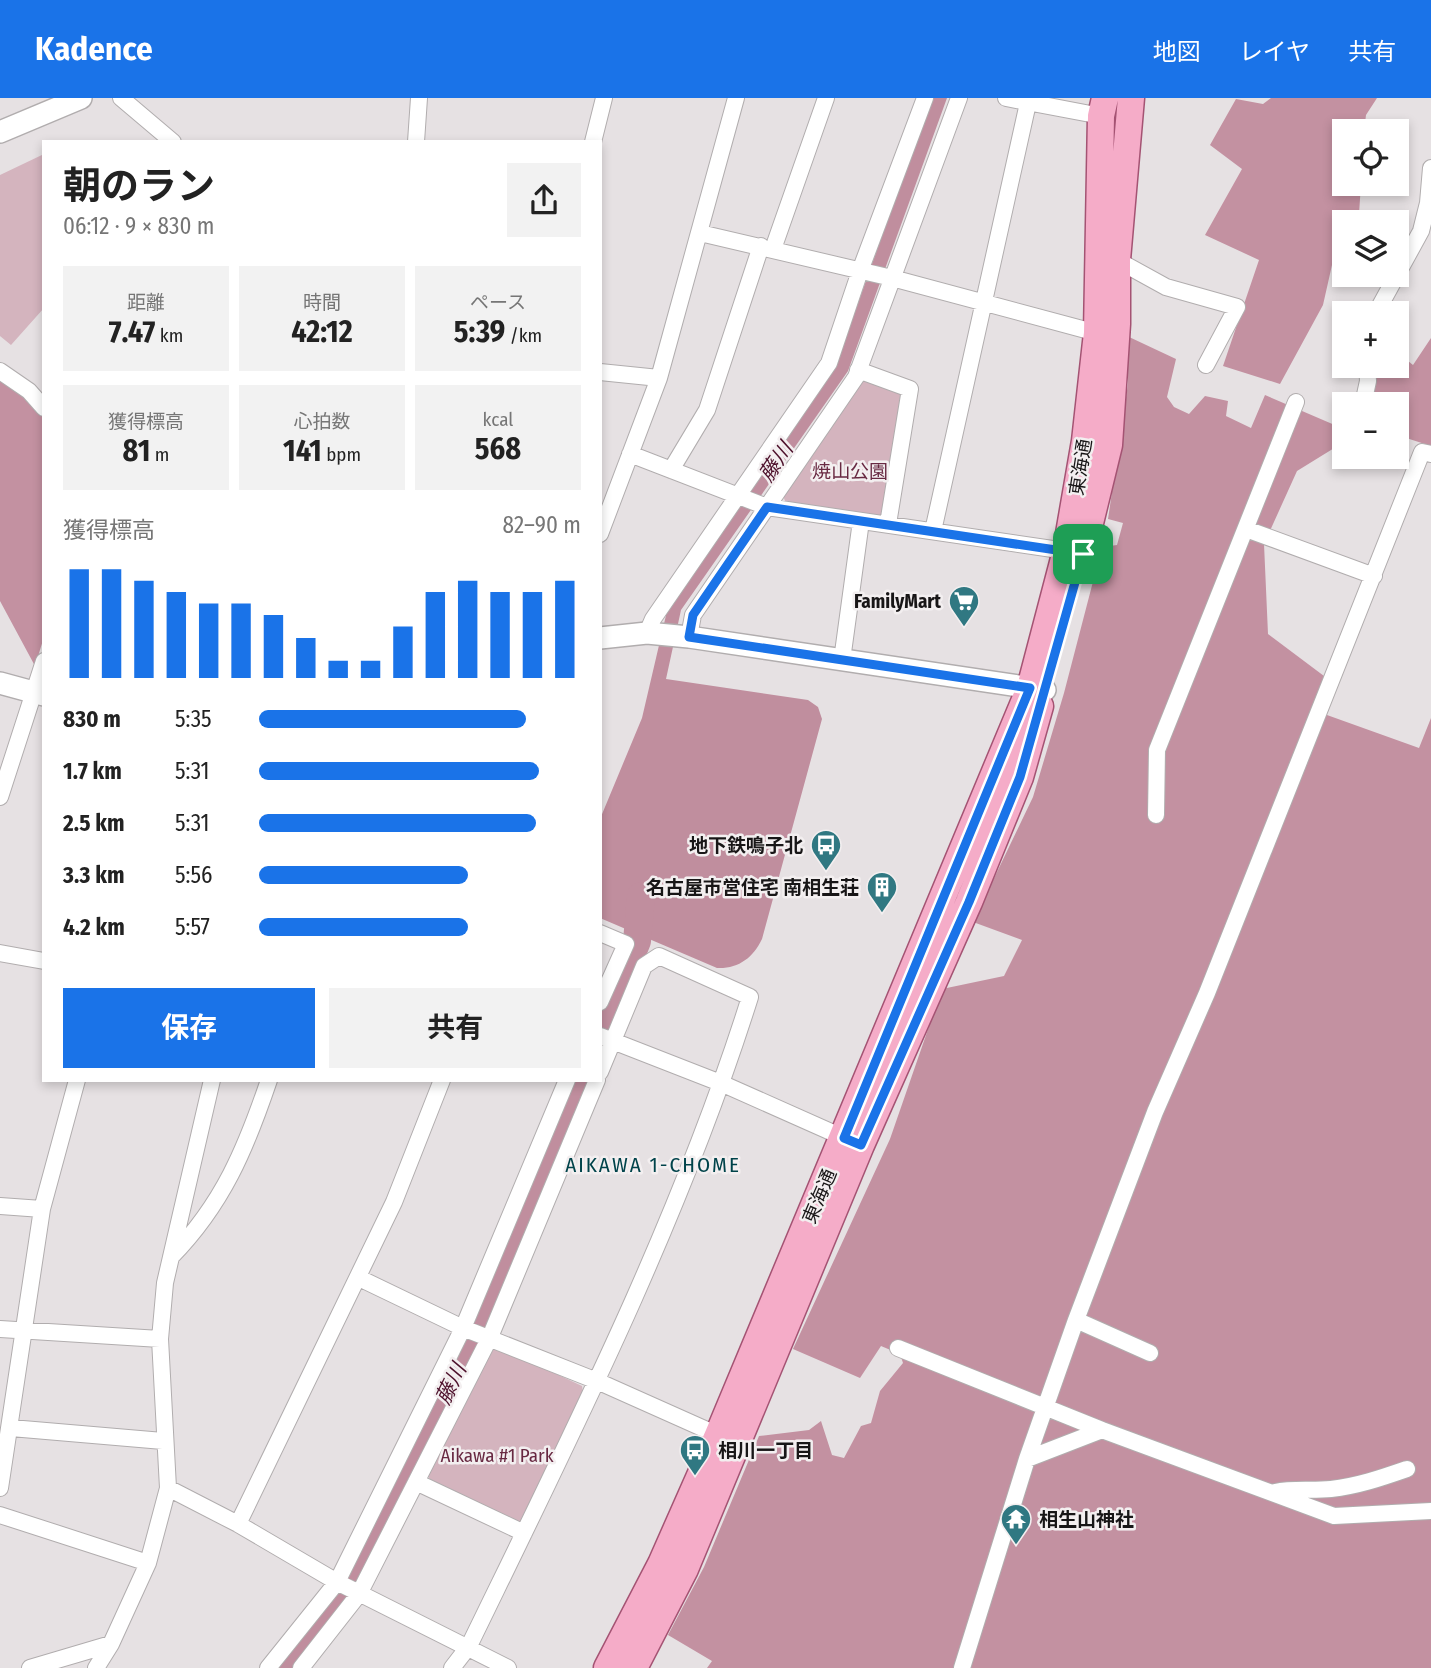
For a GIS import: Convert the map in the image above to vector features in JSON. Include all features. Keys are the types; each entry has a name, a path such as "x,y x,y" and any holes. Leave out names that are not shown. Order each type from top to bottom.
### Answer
{"main road":[{"name":"東海通","path":"634,1668 685,1569 853,1142 1037,689 1075,552 1109,445 1117,324 1117,260 1130,98"},
{"name":"東海通","path":"1075,552 1097,333 1103,107"},
{"name":"東海通","path":"607,1668 661,1564 853,1142"}],"street":[{"path":"0,132 81,98"},
{"path":"121,98 171,140"},
{"path":"416,140 419,98"},
{"path":"594,140 604,98"},
{"path":"602,529 659,378 736,98"},
{"path":"671,470 707,410 826,98"},
{"path":"651,633 653,619 829,363 925,98"},
{"path":"685,636 693,615 764,506 859,370 889,277 959,98"},
{"path":"1006,98 1028,103 1103,107"},
{"path":"933,531 1028,103"},
{"path":"1383,301 1421,231 1428,203 1431,168"},
{"path":"700,233 889,277 1097,333"},
{"path":"1117,260 1166,287 1237,307 1206,365"},
{"path":"859,370 909,389 888,524"},
{"path":"0,371 29,391 42,406"},
{"path":"602,372 659,378"},
{"path":"1156,816 1157,750 1296,402"},
{"path":"962,1668 1027,1459 1076,1320 1155,1112 1207,993 1422,452 1431,454"},
{"path":"630,454 764,506 1075,552"},
{"path":"842,660 861,521"},
{"path":"1246,529 1374,576"},
{"path":"602,638 651,633 685,636 1037,689"},
{"path":"0,797 39,694 42,674"},
{"path":"0,683 39,694"},
{"path":"602,934 626,944 602,998"},
{"path":"0,953 42,961"},
{"path":"452,1668 470,1646 597,1381 723,1084 750,997 659,956 644,967 606,1039 602,1061"},
{"path":"606,1039 723,1084 853,1142"},
{"path":"0,1488 26,1333 42,1209 76,1082"},
{"path":"96,1668 111,1644 148,1563 168,1488 163,1441 160,1339 165,1283 212,1082"},
{"path":"171,1257 198,1229 238,1165 268,1082"},
{"path":"238,1524 394,1202 441,1082"},
{"path":"301,1668 416,1482 477,1333 566,1082"},
{"path":"268,1668 348,1588 477,1333 596,1082"},
{"path":"0,1206 42,1209"},
{"path":"359,1278 477,1333 597,1381 718,1435"},
{"path":"1076,1320 1150,1353"},
{"path":"0,1329 26,1333 160,1339"},
{"path":"898,1348 1102,1430 1334,1516 1431,1511"},
{"path":"11,1428 163,1441"},
{"path":"1027,1459 1102,1430"},
{"path":"1275,1492 1297,1487 1327,1489 1364,1485 1406,1469"},
{"path":"416,1482 524,1533"},
{"path":"168,1488 238,1524 348,1588 470,1646 508,1668"},
{"path":"0,1515 148,1563"},
{"path":"30,1668 111,1644"}],"green space":[{"path":"42,155 42,310 11,345 0,336 0,175"},
{"name":"焼山公園","path":"862,380 900,390 904,398 886,511 880,517 786,504 783,495"},
{"name":"Aikawa #1 Park","path":"493,1348 501,1348 582,1386 583,1393 523,1521 514,1523 433,1485 428,1476"}],"shaded area":[{"path":"1271,98 1377,98 1366,119 1332,119 1332,196 1360,196 1359,210 1332,210 1332,265 1323,305 1280,384 1223,366 1259,260 1205,235 1242,169 1210,145 1236,99 1263,104"},
{"path":"1127,336 1176,359 1167,397 1174,407 1189,414 1205,396 1228,401 1226,416 1251,428 1265,395 1332,424 1332,449 1297,471 1264,544 1268,634 1324,676 1313,710 1419,748 1431,718 1431,1668 707,1668 712,1661 668,1635 704,1567 759,1436 809,1430 821,1421 832,1455 844,1458 861,1426 871,1423 880,1391 903,1363 900,1354 881,1346 860,1378 793,1349 890,1139 942,989 1004,976 1022,940 973,922 1033,797 1064,693 1102,547 1117,545 1123,523 1108,519 1128,384"},
{"path":"1431,338 1431,446 1409,439 1409,392 1375,392 1376,378 1409,378 1409,362 1413,365"},
{"path":"0,379 27,397 42,416 42,643 35,666 0,601"}],"water":[{"path":"931,98 947,98 848,371 681,610 666,679 808,700 818,707 822,719 762,939 744,961 732,967 717,968 602,919 602,814 642,718 667,611 836,365"}],"waterway":[{"name":"藤川","path":"602,1028 637,941 641,896"},
{"name":"藤川","path":"286,1668 342,1601 358,1573 473,1340 580,1082"}],"place":[{"name":"FamilyMart","path":"964,628"},
{"name":"地下鉄鳴子北","path":"826,872"},
{"name":"名古屋市営住宅 南相生荘","path":"882,914"},
{"name":"相川一丁目","path":"695,1477"},
{"name":"相生山神社","path":"1016,1546"}],"district":[{"name":"AIKAWA 1-CHOME","path":"653,1165"}],"route":[{"path":"767,507 1083,554 1020,777 969,902 861,1145 844,1138 1030,688 689,637 693,615 767,507"}]}
